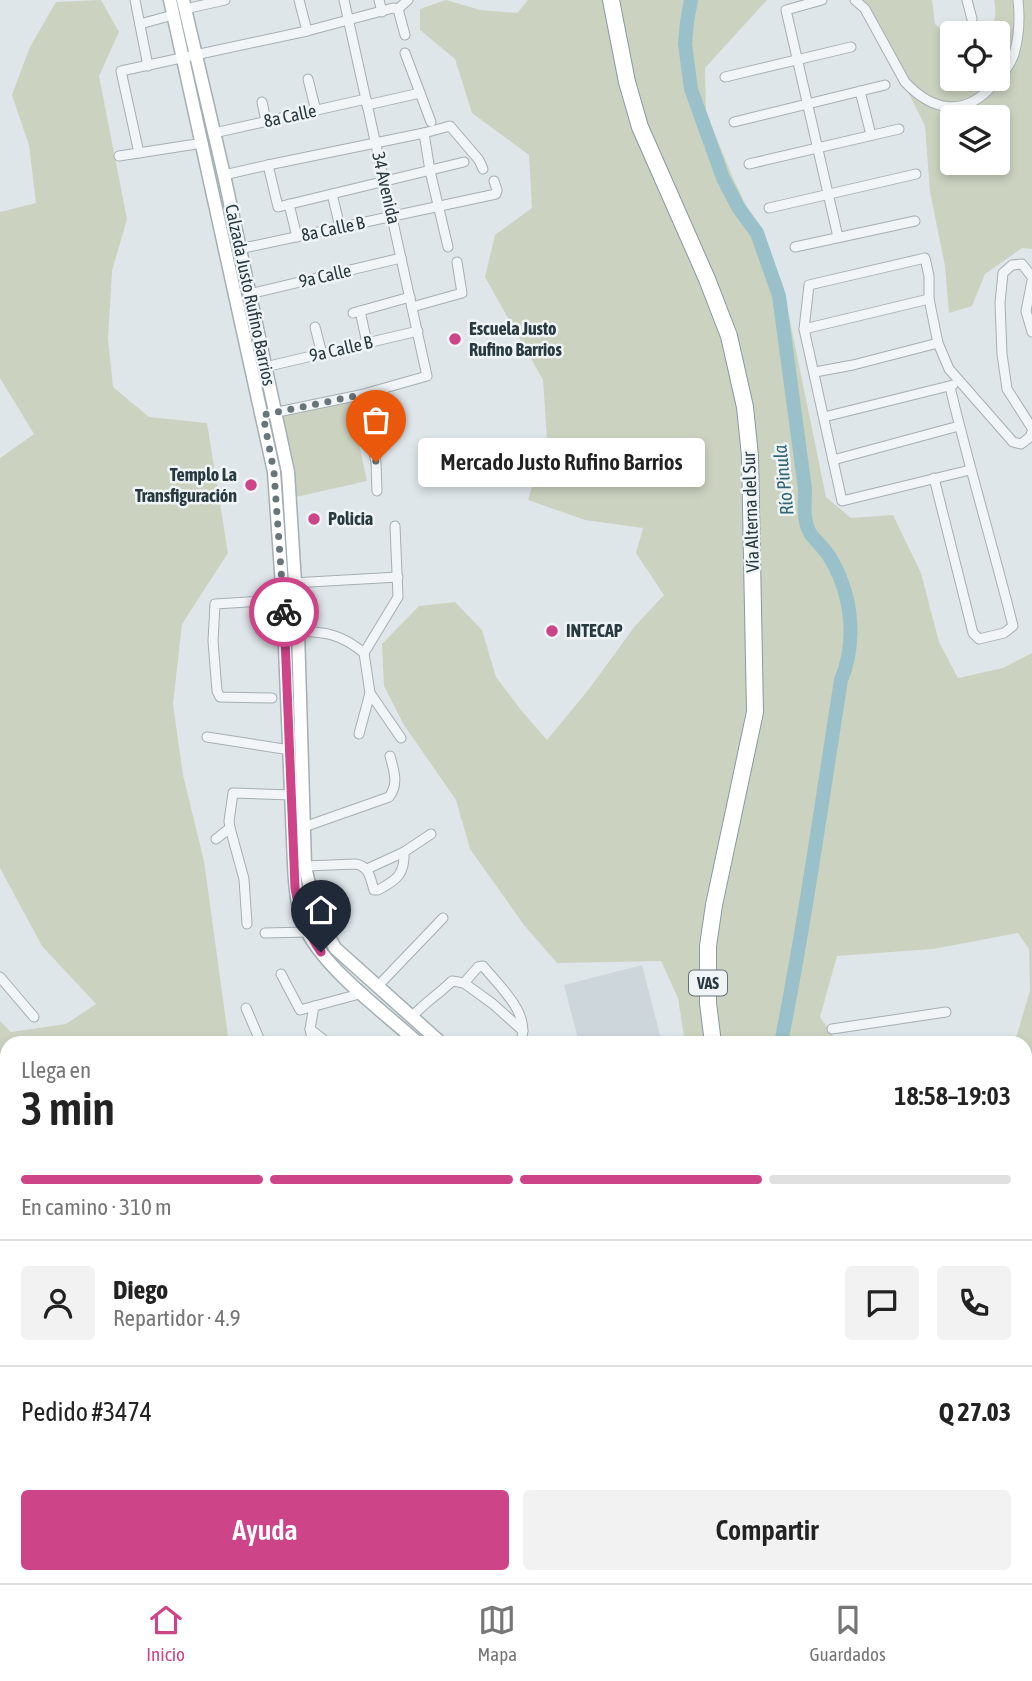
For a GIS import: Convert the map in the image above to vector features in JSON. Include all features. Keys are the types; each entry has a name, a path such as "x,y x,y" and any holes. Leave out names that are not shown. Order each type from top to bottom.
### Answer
{"highway":[{"name":"Vía Alterna del Sur","path":"611,0 627,82 640,127 720,310 737,365 746,419 753,520 755,712 716,924 717,1003 721,1036"},
{"name":"Vía Alterna del Sur","path":"619,0 649,125 727,308 744,364 752,405 759,481 764,712 719,906"},
{"name":"Vía Alterna del Sur","path":"712,1036 708,992 708,946 716,924"}],"street":[{"path":"135,0 148,66"},
{"name":"Calzada Justo Rufino Barrios","path":"170,0 181,8 203,143 269,413"},
{"path":"140,24 181,8 225,0"},
{"path":"299,0 307,31"},
{"name":"34 Avenida","path":"344,0 427,376 360,395"},
{"path":"379,0 382,12"},
{"path":"139,153 121,71 398,9 408,0"},
{"path":"822,0 786,10 838,237"},
{"path":"855,0 865,9 905,82 932,102 952,107 970,105 980,99 1009,64 1016,47 1018,0"},
{"path":"967,0 972,19"},
{"path":"398,9 405,35"},
{"path":"724,77 851,47"},
{"path":"405,53 430,122"},
{"name":"Calzada Justo Rufino Barrios","path":"190,57 214,133 265,367 274,472 288,583 298,631 304,827 299,850 315,911 335,948 430,1036"},
{"path":"308,79 316,111"},
{"path":"734,121 885,85"},
{"path":"860,90 871,135"},
{"name":"8a Calle","path":"214,133 316,111 420,93"},
{"path":"262,102 266,121"},
{"path":"224,175 450,126 479,160 483,169"},
{"path":"750,164 900,129"},
{"path":"424,133 448,247"},
{"path":"119,156 203,143"},
{"path":"268,165 278,207 464,162"},
{"path":"769,208 916,174"},
{"name":"8a Calle B","path":"239,249 495,194 498,190 495,181"},
{"path":"332,194 340,227"},
{"path":"289,204 298,237"},
{"path":"795,247 915,221"},
{"name":"9a Calle","path":"249,294 401,258"},
{"path":"970,470 842,501 804,329 809,285 925,258 929,276 929,299 939,343 949,369 1013,442 1021,443 1030,437 1032,430 1005,385 1000,303 1003,272 1006,268 1022,264 1032,279 1026,311 1032,332"},
{"path":"366,343 357,312 462,293 457,262"},
{"path":"804,329 929,299"},
{"path":"315,327 322,354"},
{"name":"9a Calle B","path":"265,367 418,331"},
{"path":"815,372 939,343"},
{"path":"824,417 950,387 961,382"},
{"path":"934,478 973,633 979,639 1004,633 1013,626 950,387"},
{"path":"269,413 360,395 376,462 377,491"},
{"path":"833,460 959,426"},
{"path":"359,734 369,693 364,653 398,597 395,526"},
{"path":"288,583 398,577"},
{"name":"Calzada Justo Rufino Barrios","path":"288,583 283,600 292,795 299,850 298,904 307,932 321,952 410,1036"},
{"path":"272,698 220,697 217,691 213,641 215,604 283,600"},
{"path":"298,631 323,632 348,639 364,653"},
{"path":"369,693 401,738"},
{"path":"207,737 290,750"},
{"path":"304,827 388,797 395,781 390,757"},
{"path":"247,924 244,879 229,821 233,793 292,795"},
{"path":"216,839 230,828"},
{"path":"367,869 404,852 431,834"},
{"path":"305,866 356,863 367,869 374,890 378,890 398,877 405,867 404,852"},
{"path":"377,987 443,918"},
{"path":"265,933 307,932"},
{"path":"464,983 478,967 484,966 518,1010 522,1036"},
{"path":"281,974 300,1010 363,993"},
{"path":"0,978 34,1017"},
{"path":"411,1017 427,1000 435,998 452,981 464,983 523,1031"},
{"path":"312,1036 314,1006"},
{"path":"246,1008 258,1036"},
{"path":"832,1029 946,1012"},
{"path":"310,1029 319,1036"}],"shaded area":[{"path":"642,965 660,1036 577,1036 564,985"}],"green space":[{"path":"101,0 119,32 99,76 127,219 112,271 108,339 113,387 149,417 207,423 228,553 182,624 173,704 183,775 204,861 228,1036 0,1036 0,1021 11,1032 66,1024 96,1004 42,946 0,868 0,458 34,434 0,378 0,212 36,203 29,145 12,95 30,47 56,2"},
{"path":"446,0 480,10 517,13 528,0 767,0 705,68 706,112 733,178 782,282 826,497 851,518 893,515 921,573 939,642 958,678 1003,668 1032,653 1032,1036 1017,1036 1030,990 1029,949 1018,933 933,949 837,956 820,1017 833,1036 684,1036 678,998 661,961 557,963 524,925 470,849 456,800 404,725 384,686 382,644 419,606 455,602 482,630 496,677 547,740 635,626 664,595 636,553 643,528 585,520 528,500 547,439 543,380 485,277 495,235 532,208 529,155 472,113 455,59 420,30 420,9"},
{"path":"862,0 932,0 935,24 940,29 940,91 1010,91 1010,21 994,21 994,0 1032,0 1032,249 1022,248 985,274 972,306 949,313 945,266 930,192 925,126"},
{"path":"350,402 367,481 296,497 281,416"}],"waterway":[{"name":"Río Pinula","path":"691,0 685,44 691,89 723,178 738,207 757,233 779,296 805,489 807,525 812,536 830,557 839,575 850,619 849,650 841,680 806,907 782,1036"}],"way so far":[{"path":"284,612 274,472 263,415 360,395 376,462"}],"place":[{"name":"Escuela Justo Rufino Barrios","path":"455,339"},
{"name":"Mercado Justo Rufino Barrios","path":"376,462"},
{"name":"Templo La Transfiguración","path":"251,485"},
{"name":"Policia","path":"314,519"},
{"name":"INTECAP","path":"552,631"}],"route":[{"path":"284,612 295,888 307,932 321,952"}]}
